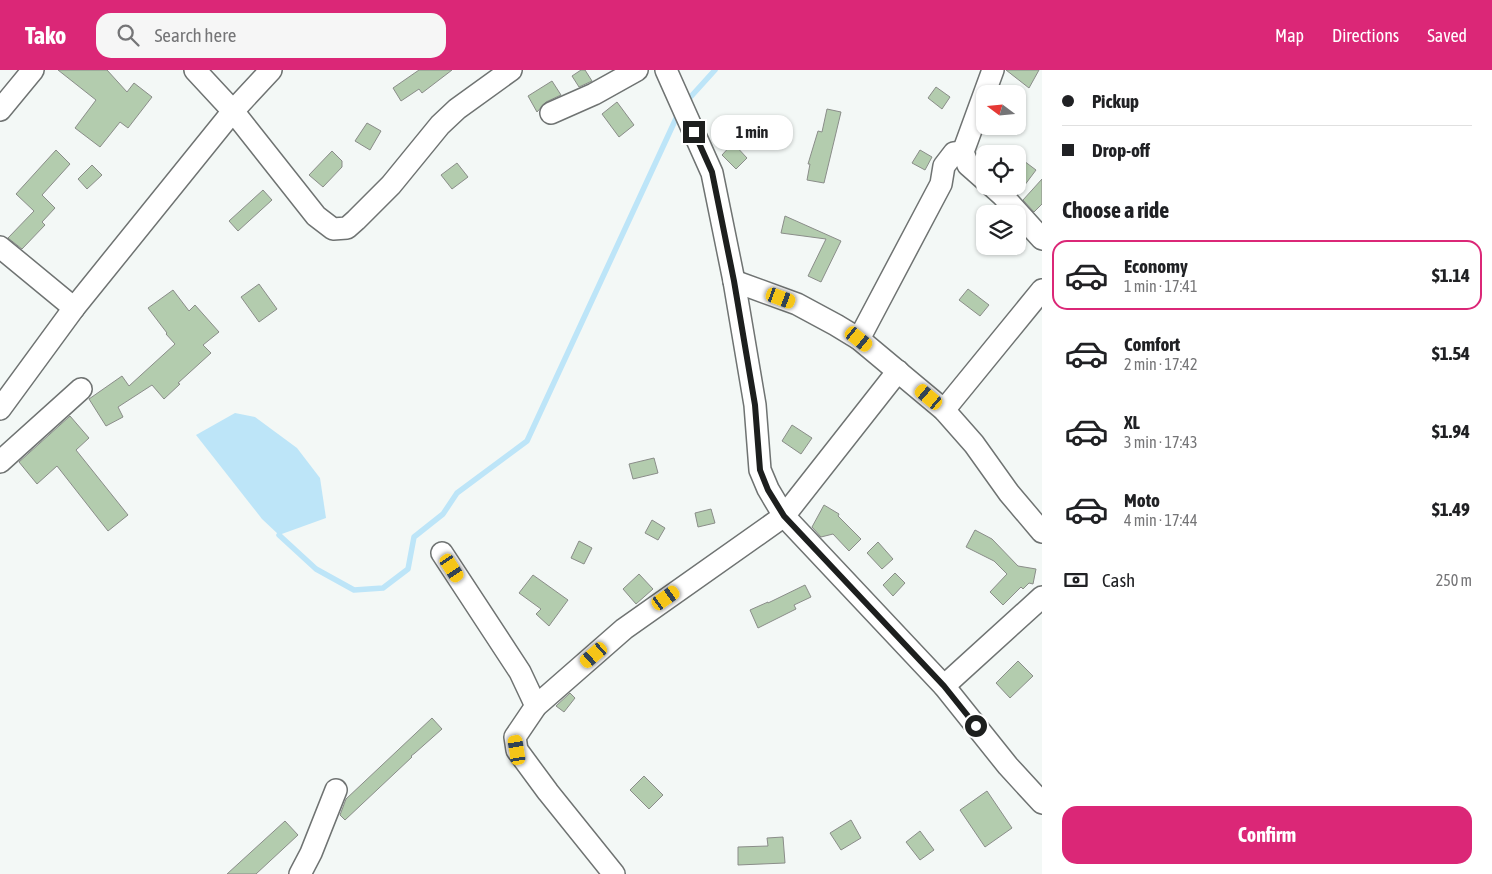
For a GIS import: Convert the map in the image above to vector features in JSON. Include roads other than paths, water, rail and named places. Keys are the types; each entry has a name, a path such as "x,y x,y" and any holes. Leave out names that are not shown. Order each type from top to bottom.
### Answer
{"street":[{"path":"0,110 33,70"},
{"path":"195,70 233,111 316,216 333,229 347,228 392,185 440,125 457,109 511,70"},
{"path":"0,409 74,308 233,111 271,70"},
{"path":"552,113 594,94 637,70"},
{"path":"666,70 712,172 734,281 755,405 760,470 768,490 784,516 944,686 1008,766 1042,803"},
{"path":"976,172 968,165 964,152 994,70"},
{"path":"859,339 941,184 944,166 954,153 964,152"},
{"path":"1002,195 1042,239"},
{"path":"0,247 74,308"},
{"path":"734,281 797,304 859,339 944,410 974,444 1009,493 1042,532"},
{"path":"944,410 1042,290"},
{"path":"614,874 517,750 515,737 536,706 624,629 784,516 898,372"},
{"path":"0,462 81,389"},
{"path":"442,553 520,672 536,706"},
{"path":"944,686 1042,597"},
{"path":"300,874 311,853 336,790"}],"water":[{"path":"235,413 255,417 297,448 320,478 326,518 279,535 262,519 196,435"}],"waterway":[{"path":"686,102 715,70"},
{"path":"279,535 316,569 354,590 383,588 408,569 414,537 443,514 457,493 527,441 679,112"}]}
